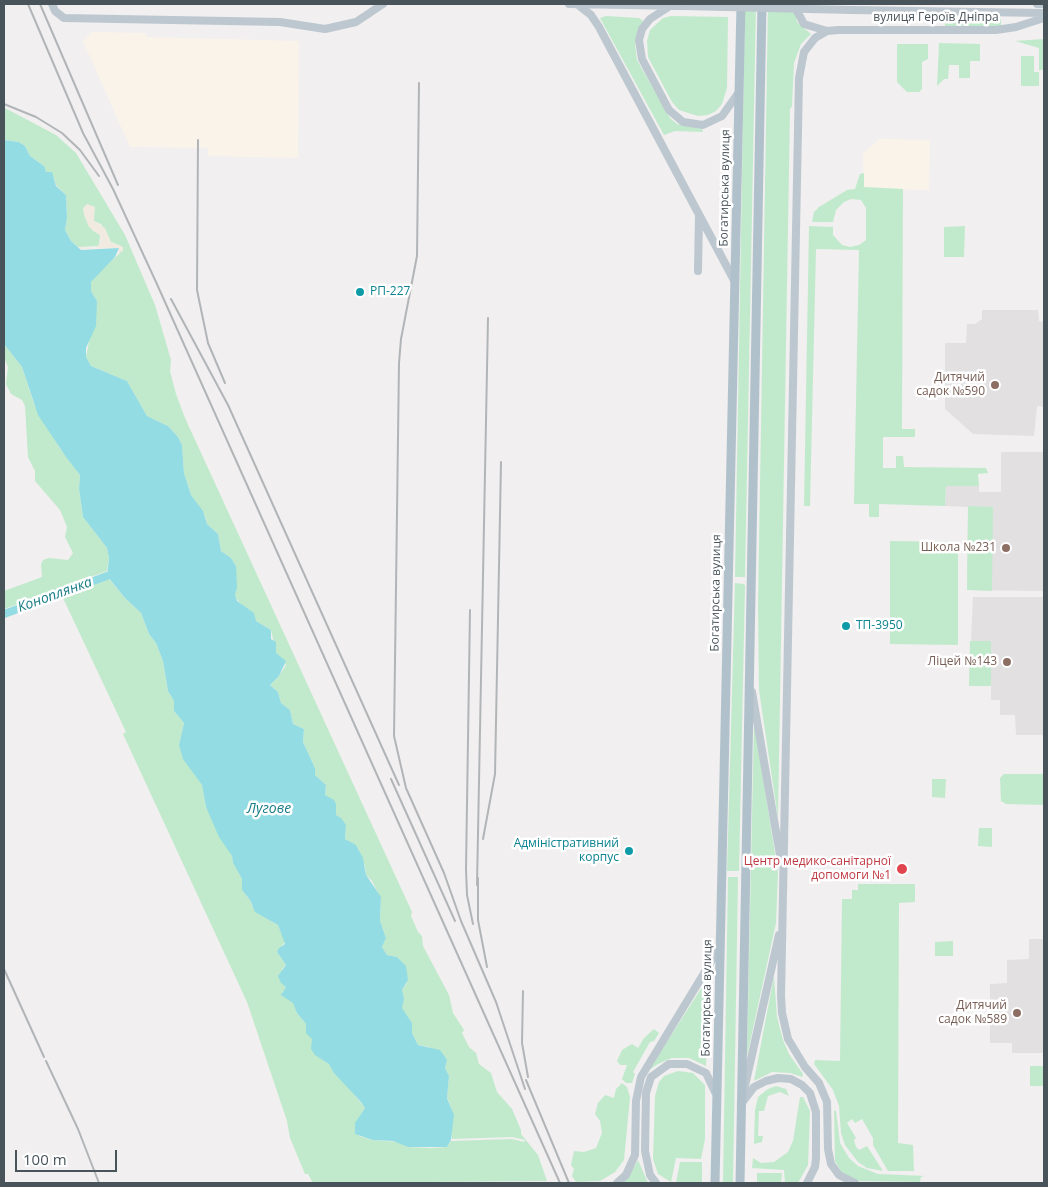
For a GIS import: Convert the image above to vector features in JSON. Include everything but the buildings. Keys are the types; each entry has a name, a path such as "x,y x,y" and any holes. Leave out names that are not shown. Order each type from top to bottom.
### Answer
{"main road":[{"path":"52,4 55,11 64,18 280,22 326,29 356,22 383,4"},
{"name":"вулиця Героїв Дніпра","path":"569,4 1044,14"},
{"path":"577,4 591,14 599,27 736,285"},
{"name":"Богатирська вулиця","path":"715,1183 741,4"},
{"path":"740,1183 762,4"},
{"path":"797,4 797,12 804,24 827,31"},
{"path":"1037,4 1044,4"},
{"path":"670,6 650,19 642,28 639,40 642,60 669,110 683,122 703,125 722,116 739,92"},
{"name":"вулиця Героїв Дніпра","path":"827,31 996,30 1016,27 1044,18"},
{"path":"827,31 815,38 804,52 799,74 781,996 784,1026 795,1053 824,1092 829,1111 828,1149 831,1164 839,1175 855,1183"},
{"path":"698,271 699,213"},
{"path":"749,678 784,874"},
{"path":"741,1104 782,918"},
{"path":"617,1183 626,1175 635,1155 636,1101 641,1077 720,947"},
{"path":"656,1183 650,1175 645,1151 646,1093 652,1077 669,1064 676,1062 697,1067 706,1073 713,1084 717,1101"},
{"path":"741,1104 754,1088 766,1081 778,1078 791,1079 802,1085 810,1094 816,1112 816,1158 815,1167 807,1183"}],"shaded area":[{"path":"92,32 146,33 146,37 299,41 298,158 208,156 208,148 130,147 83,41"},
{"path":"880,139 930,140 929,190 863,189 863,153"},
{"name":"Дитячий садок №590","path":"982,310 1038,310 1039,321 1044,322 1044,407 1037,406 1034,436 973,434 945,409 945,343 966,343 967,324 975,324 982,319"},
{"name":"Школа №231","path":"1001,452 1044,452 1044,591 967,590 968,507 945,506 946,486 979,486 979,492 1001,492"},
{"name":"Ліцей №143","path":"973,597 1044,597 1044,735 1016,735 1015,715 1000,715 1000,700 991,700 991,686 969,686"},
{"name":"Дитячий садок №589","path":"1029,939 1044,939 1044,1053 1012,1053 1012,1043 990,1043 990,984 1007,983 1007,960 1029,959"}],"green space":[{"path":"745,4 756,4 745,577 735,577"},
{"path":"768,4 794,4 797,22 811,34 801,44 794,63 792,106 790,109 778,818 759,690 758,606"},
{"path":"606,16 639,18 643,21 635,44 637,60 670,118 677,124 702,129 703,132 675,131 664,135 600,18"},
{"path":"671,16 728,17 727,88 722,104 716,111 708,115 698,116 679,110 672,102 648,57 647,41 650,30 663,18"},
{"path":"945,17 1001,19 1001,26 945,27"},
{"path":"1044,39 1044,70 1039,70 1039,48 1015,41"},
{"path":"939,43 980,44 980,61 970,61 970,78 959,78 959,65 949,65 948,79 944,79 937,86"},
{"path":"897,44 928,44 928,59 922,62 922,89 919,92 907,92 897,82"},
{"path":"1021,56 1034,56 1034,72 1039,72 1039,86 1021,86"},
{"path":"5,108 56,135 76,153 125,235 155,305 171,360 170,371 176,394 185,418 412,912 411,916 418,932 422,936 423,946 449,995 453,1013 464,1030 462,1033 469,1047 476,1053 479,1064 491,1073 497,1092 512,1109 521,1134 538,1155 547,1181 313,1183 308,1174 305,1174 290,1138 287,1121 247,1002 123,734 126,732 63,598 109,579 141,613 149,634 156,643 163,661 168,691 174,701 174,711 184,723 179,745 202,785 206,807 242,879 242,890 252,906 263,916 278,925 285,942 277,952 286,965 282,969 286,988 282,993 294,1003 297,1013 306,1024 306,1031 313,1039 313,1052 329,1064 365,1108 361,1114 359,1136 373,1140 398,1142 408,1147 431,1148 447,1147 451,1141 512,1139 524,1142 525,1140 512,1137 452,1139 451,1107 447,1097 449,1076 445,1068 447,1060 429,1047 418,1045 412,1033 412,1023 402,1009 402,990 407,983 397,957 387,955 382,947 386,938 380,921 381,899 372,881 366,875 365,866 358,848 345,839 346,825 336,815 336,804 325,795 326,785 315,775 315,768 303,742 304,729 293,724 290,710 281,703 278,692 270,685 286,665 276,653 271,630 256,621 251,611 243,607 235,597 236,566 231,558 221,551 218,534 207,524 205,516 191,495 184,473 182,445 178,437 168,426 147,416 127,381 91,366 86,357 97,301 91,291 91,282 120,253 121,246 111,242 101,224 94,221 92,205 92,230 100,235 99,246 78,247 71,241 65,230 67,218 66,195 56,185 54,178 44,170 44,166 30,156 25,146 19,142 4,140"},
{"path":"864,173 864,187 903,189 902,429 915,429 915,437 883,437 883,468 896,468 896,456 903,456 904,467 986,468 988,473 978,474 979,486 946,486 945,506 879,504 879,517 869,517 869,504 854,504 859,250 816,249 810,506 804,506 809,226 833,227 833,235 842,245 850,247 859,245 866,240 866,208 861,200 851,199 844,202 836,210 833,222 812,222 814,212 819,207 847,190 855,189 860,174"},
{"path":"965,226 964,257 944,257 944,227"},
{"path":"4,344 22,367 34,404 59,447 80,475 79,489 83,517 107,548 109,558 107,571 4,609 4,591 42,577 41,564 43,560 49,558 68,560 73,553 65,537 67,527 60,510 35,481 35,471 28,457 25,406 22,400 11,394 6,384 8,367 4,357"},
{"path":"968,506 993,507 992,591 967,590"},
{"path":"890,541 958,542 958,645 890,644"},
{"path":"735,583 744,584 745,586 739,871 727,871"},
{"path":"970,641 991,641 991,686 969,686"},
{"path":"754,722 778,872 776,923 747,1056"},
{"path":"1004,774 1044,774 1044,805 1006,804 1001,801 1000,778"},
{"path":"932,779 946,779 945,798 932,797"},
{"path":"979,828 992,828 992,847 978,846"},
{"path":"728,877 738,877 733,1183 723,1183"},
{"path":"858,884 915,884 915,902 899,903 898,1143 913,1145 914,1171 888,1171 873,1145 873,1138 862,1119 855,1123 852,1119 847,1123 856,1138 854,1140 856,1147 859,1150 867,1146 883,1171 867,1168 858,1162 845,1145 841,1133 839,1106 833,1090 814,1064 815,1060 840,1061 842,899 852,899 852,890 858,890"},
{"path":"953,941 953,956 935,956 935,942"},
{"path":"709,976 706,1066 689,1058 672,1058 649,1070"},
{"path":"774,976 777,1017 783,1040 789,1054 803,1074 802,1077 790,1073 772,1072 754,1081"},
{"path":"654,1029 659,1033 654,1041 650,1042 633,1072 635,1074 632,1083 626,1083 622,1079 627,1065 620,1065 617,1061 622,1050 632,1044 638,1048 644,1038"},
{"path":"1030,1066 1044,1066 1044,1086 1030,1086"},
{"path":"678,1071 693,1073 705,1085 705,1139 701,1159 676,1158 671,1182 658,1174 653,1159 655,1096 659,1082 664,1076"},
{"path":"622,1083 627,1087 630,1097 624,1160 615,1172 600,1181 576,1182 572,1176 574,1169 571,1165 574,1151 584,1152 596,1148 602,1133 600,1121 595,1114 598,1103 605,1095 614,1098 616,1089"},
{"path":"776,1086 786,1089 789,1096 780,1092 768,1096 764,1111 759,1111 758,1136 763,1136 762,1142 754,1144 755,1110 758,1097 768,1089"},
{"path":"800,1097 803,1097 810,1111 808,1165 798,1183 785,1183 784,1170 752,1168 753,1158 761,1163 774,1162 788,1152 793,1141"},
{"path":"834,1110 836,1111 840,1143 849,1158 858,1166 878,1174 925,1176 921,1177 920,1182 857,1181 842,1173 835,1161"},
{"path":"638,1160 648,1183 623,1183 629,1176"},
{"path":"680,1162 702,1162 702,1183 676,1183"},
{"path":"757,1173 782,1173 781,1183 757,1183"}],"sand":[{"path":"87,204 95,207 94,221 105,228 111,242 123,247 123,251 118,253 119,248 79,249 78,247 96,248 101,242 100,235 89,227 84,215 83,208"}],"water":[{"name":"Лугове","path":"4,140 19,142 25,146 30,156 44,166 46,172 52,172 56,186 66,195 67,218 65,230 71,241 81,250 119,248 115,257 91,282 91,291 97,301 96,326 86,348 86,357 91,366 127,381 147,416 168,426 178,437 182,445 184,473 191,495 203,511 207,524 218,534 221,551 231,558 236,566 237,587 235,595 237,601 254,613 256,621 271,630 271,639 276,642 276,653 286,661 279,676 270,685 278,692 281,703 290,710 293,724 304,729 303,742 315,768 315,775 326,785 325,795 334,800 336,815 346,825 345,839 356,845 363,858 366,875 381,897 380,921 386,938 382,947 387,955 397,957 406,966 408,980 402,990 404,999 402,1008 412,1023 412,1033 418,1045 440,1050 447,1060 445,1068 449,1076 447,1098 454,1115 451,1140 447,1147 408,1147 393,1141 373,1140 355,1134 355,1123 365,1108 334,1073 329,1064 315,1055 311,1049 312,1039 306,1033 306,1024 297,1013 293,1003 281,995 286,987 281,983 278,976 286,965 277,952 285,944 278,925 255,912 250,900 242,890 242,879 233,863 232,856 219,837 206,807 202,785 183,759 179,745 184,723 174,711 174,701 168,691 163,661 156,643 149,634 141,613 125,598 107,576 109,558 107,548 83,517 79,489 80,475 38,415 22,367 4,344"}],"waterway":[{"name":"Коноплянка","path":"4,614 107,576"}],"railway":[{"path":"28,4 83,133 113,189 156,282 560,1183"},
{"path":"40,4 118,185"},
{"path":"419,83 417,256 401,339 399,363 394,736 406,788 444,873 461,921 496,1002 525,1089"},
{"path":"4,104 36,117 62,133 80,150 99,176"},
{"path":"198,140 197,290 208,343 225,383"},
{"path":"171,299 228,405 399,785"},
{"path":"477,885 488,318"},
{"path":"483,839 495,774 501,462"},
{"path":"470,610 466,869 467,895 473,924"},
{"path":"391,779 455,921"},
{"path":"478,878 478,920 487,967"},
{"path":"4,969 44,1057"},
{"path":"523,991 522,1043 528,1077"},
{"path":"46,1061 78,1129 99,1183"},
{"path":"526,1080 569,1183"}],"place":[{"name":"РП-227","path":"360,292"},
{"name":"Дитячий садок №590","path":"995,385"},
{"name":"Школа №231","path":"1006,548"},
{"name":"ТП-3950","path":"846,626"},
{"name":"Ліцей №143","path":"1007,662"},
{"name":"Адміністративний корпус","path":"629,851"},
{"name":"Центр медико-санітарної допомоги №1","path":"902,869"},
{"name":"Дитячий садок №589","path":"1017,1013"}]}
